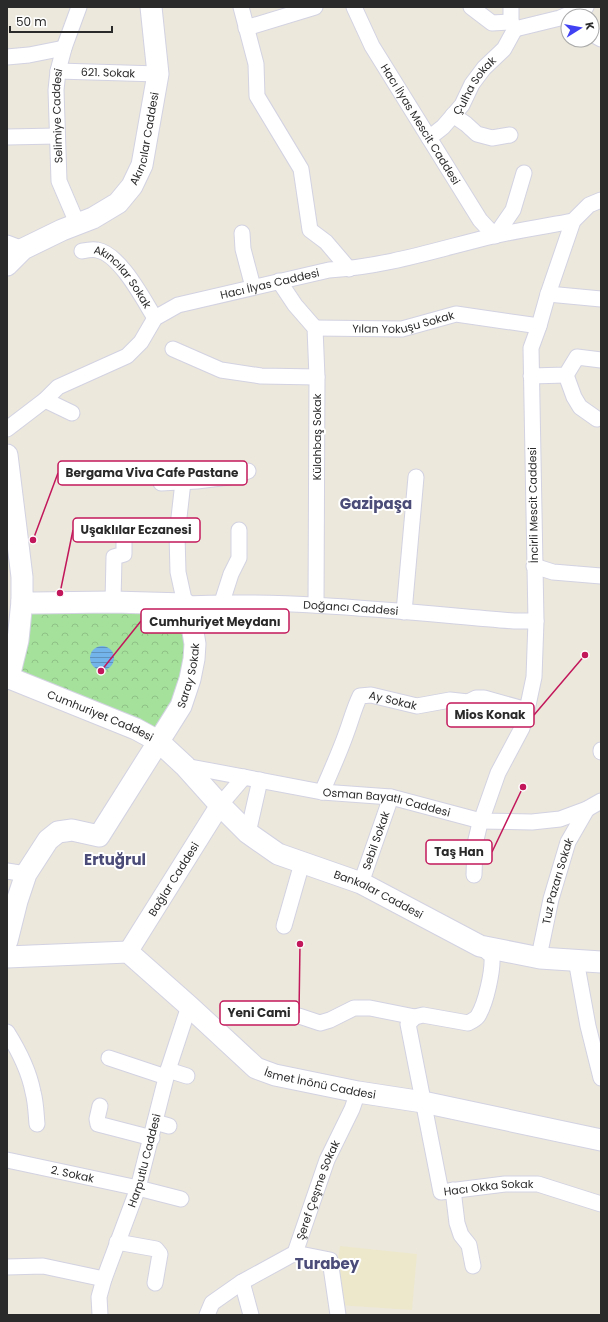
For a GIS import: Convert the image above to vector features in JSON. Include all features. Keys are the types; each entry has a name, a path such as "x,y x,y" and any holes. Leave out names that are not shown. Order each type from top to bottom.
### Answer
{"main road":[{"name":"Akıncılar Caddesi","path":"7,265 15,246 93,218 118,203 132,186 142,165 158,74 151,7"},
{"path":"7,454 22,577 22,601 18,640 8,677"},
{"path":"7,638 14,615 22,601"},
{"name":"Doğancı Caddesi","path":"22,601 33,603 113,602 185,604"},
{"name":"Saray Sokak","path":"16,873 48,840 58,832 72,830 99,836 181,706 190,679 195,644 191,620 185,604"},
{"name":"Cumhuriyet Caddesi","path":"8,677 136,729 158,741 185,766"},
{"name":"Bankalar Caddesi","path":"185,766 220,805 248,833 278,854 361,883 480,946 540,958 601,962"},
{"path":"7,940 17,901 16,873"},
{"path":"7,958 128,952"},
{"name":"İsmet İnönü Caddesi","path":"128,952 256,1068 275,1075 358,1092 423,1102 601,1140"}],"street":[{"name":"Selimiye Caddesi","path":"70,226 59,180 56,90 58,71 64,48 79,7"},
{"path":"241,7 256,64 257,96 301,169 310,230 326,242 349,269"},
{"path":"246,28 315,7"},
{"name":"Hacı İlyas Mescit Caddesi","path":"354,7 372,46 480,220 495,236"},
{"path":"471,7 492,23 512,19 560,15"},
{"name":"Çulha Sokak","path":"430,138 443,127 462,105 472,84 484,68 504,50 512,19"},
{"path":"7,57 29,55 64,48"},
{"name":"621. Sokak","path":"58,71 158,74"},
{"path":"453,115 477,134 492,138 510,135"},
{"path":"7,137 57,136"},
{"path":"495,236 513,210 524,173"},
{"name":"İncirli Mescit Caddesi","path":"474,875 475,844 481,821 498,774 522,728 534,677 536,621 531,348 573,222 589,205 601,200"},
{"name":"Hacı İlyas Caddesi","path":"7,429 45,400 58,387 127,356 140,342 155,318 178,305 329,270 349,269 385,263 495,236 573,222"},
{"path":"242,233 243,249 253,287"},
{"name":"Akıncılar Sokak","path":"82,251 97,250 107,254 126,271 155,318"},
{"path":"279,281 295,305 315,328"},
{"path":"548,294 601,298"},
{"name":"Yılan Yokuşu Sokak","path":"315,328 402,329 456,314 539,326"},
{"name":"Külahbaş Sokak","path":"315,328 317,377 316,605"},
{"path":"173,349 221,370 261,376 317,377"},
{"path":"566,375 577,357 601,360"},
{"path":"531,376 566,375"},
{"path":"566,375 574,397 580,407 597,419"},
{"path":"45,400 72,413"},
{"path":"161,483 229,477 248,470"},
{"path":"404,612 416,477"},
{"path":"183,482 177,535 178,572 185,604"},
{"path":"222,602 231,574 239,558 239,530"},
{"path":"113,602 114,557 124,554 124,537"},
{"path":"534,566 553,572 601,576"},
{"name":"Doğancı Caddesi","path":"185,604 222,602 316,605 514,621 536,621"},
{"name":"Ay Sokak","path":"322,792 338,756 354,707 360,696 371,695 417,706 450,700 468,702 476,698 484,698 527,710"},
{"name":"Osman Bayatlı Caddesi","path":"185,766 322,792 391,797 481,821 532,822 560,819 588,809 601,801"},
{"path":"220,805 244,777"},
{"path":"248,833 260,780"},
{"name":"Sebil Sokak","path":"361,883 391,797"},
{"name":"Bağlar Caddesi","path":"128,952 220,805"},
{"name":"Tuz Pazarı Sokak","path":"540,958 551,899 568,842 588,809"},
{"path":"284,926 302,863"},
{"path":"299,1016 320,1022 330,1020 354,1008 370,1008 468,1023 478,1017 483,1005 492,967 492,956 480,946"},
{"path":"576,960 588,1026 601,1078"},
{"name":"Harputlu Caddesi","path":"100,1315 99,1297 104,1279 138,1188 152,1138 162,1124 167,1073 189,1006"},
{"path":"415,1016 408,1024 423,1102"},
{"path":"7,1032 18,1050 26,1069 33,1093 37,1124"},
{"path":"109,1058 167,1073 186,1076"},
{"name":"Şeref Çeşme Sokak","path":"207,1315 212,1303 242,1282 295,1253 328,1160 358,1092"},
{"name":"Hacı Okka Sokak","path":"423,1102 441,1192 505,1184 538,1184 601,1204"},
{"path":"100,1106 97,1119 98,1124 152,1138"},
{"name":"2. Sokak","path":"7,1160 138,1188 181,1199"},
{"path":"453,1190 457,1223 461,1235 468,1245 473,1266"},
{"path":"117,1242 156,1249 160,1254 155,1283"},
{"path":"295,1253 330,1260 338,1315"},
{"path":"7,1267 43,1266 104,1279"},
{"path":"242,1282 251,1315"}],"shaded area":[{"path":"340,1246 417,1254 412,1310 337,1305 330,1260 338,1259"}],"green space":[{"path":"22,601 185,604 195,644 158,741 9,678"}],"water":[{"path":"102,646 111,649 114,658 111,667 102,670 93,667 90,658 93,649"}],"place":[{"name":"Bergama Viva Cafe Pastane","path":"33,540"},
{"name":"Uşaklılar Eczanesi","path":"60,593"},
{"name":"Mios Konak","path":"585,655"},
{"name":"Cumhuriyet Meydanı","path":"101,671"},
{"name":"Taş Han","path":"523,787"},
{"name":"Yeni Cami","path":"300,944"}],"district":[{"name":"Gazipaşa","path":"376,503"},
{"name":"Ertuğrul","path":"115,859"},
{"name":"Turabey","path":"327,1263"}]}
